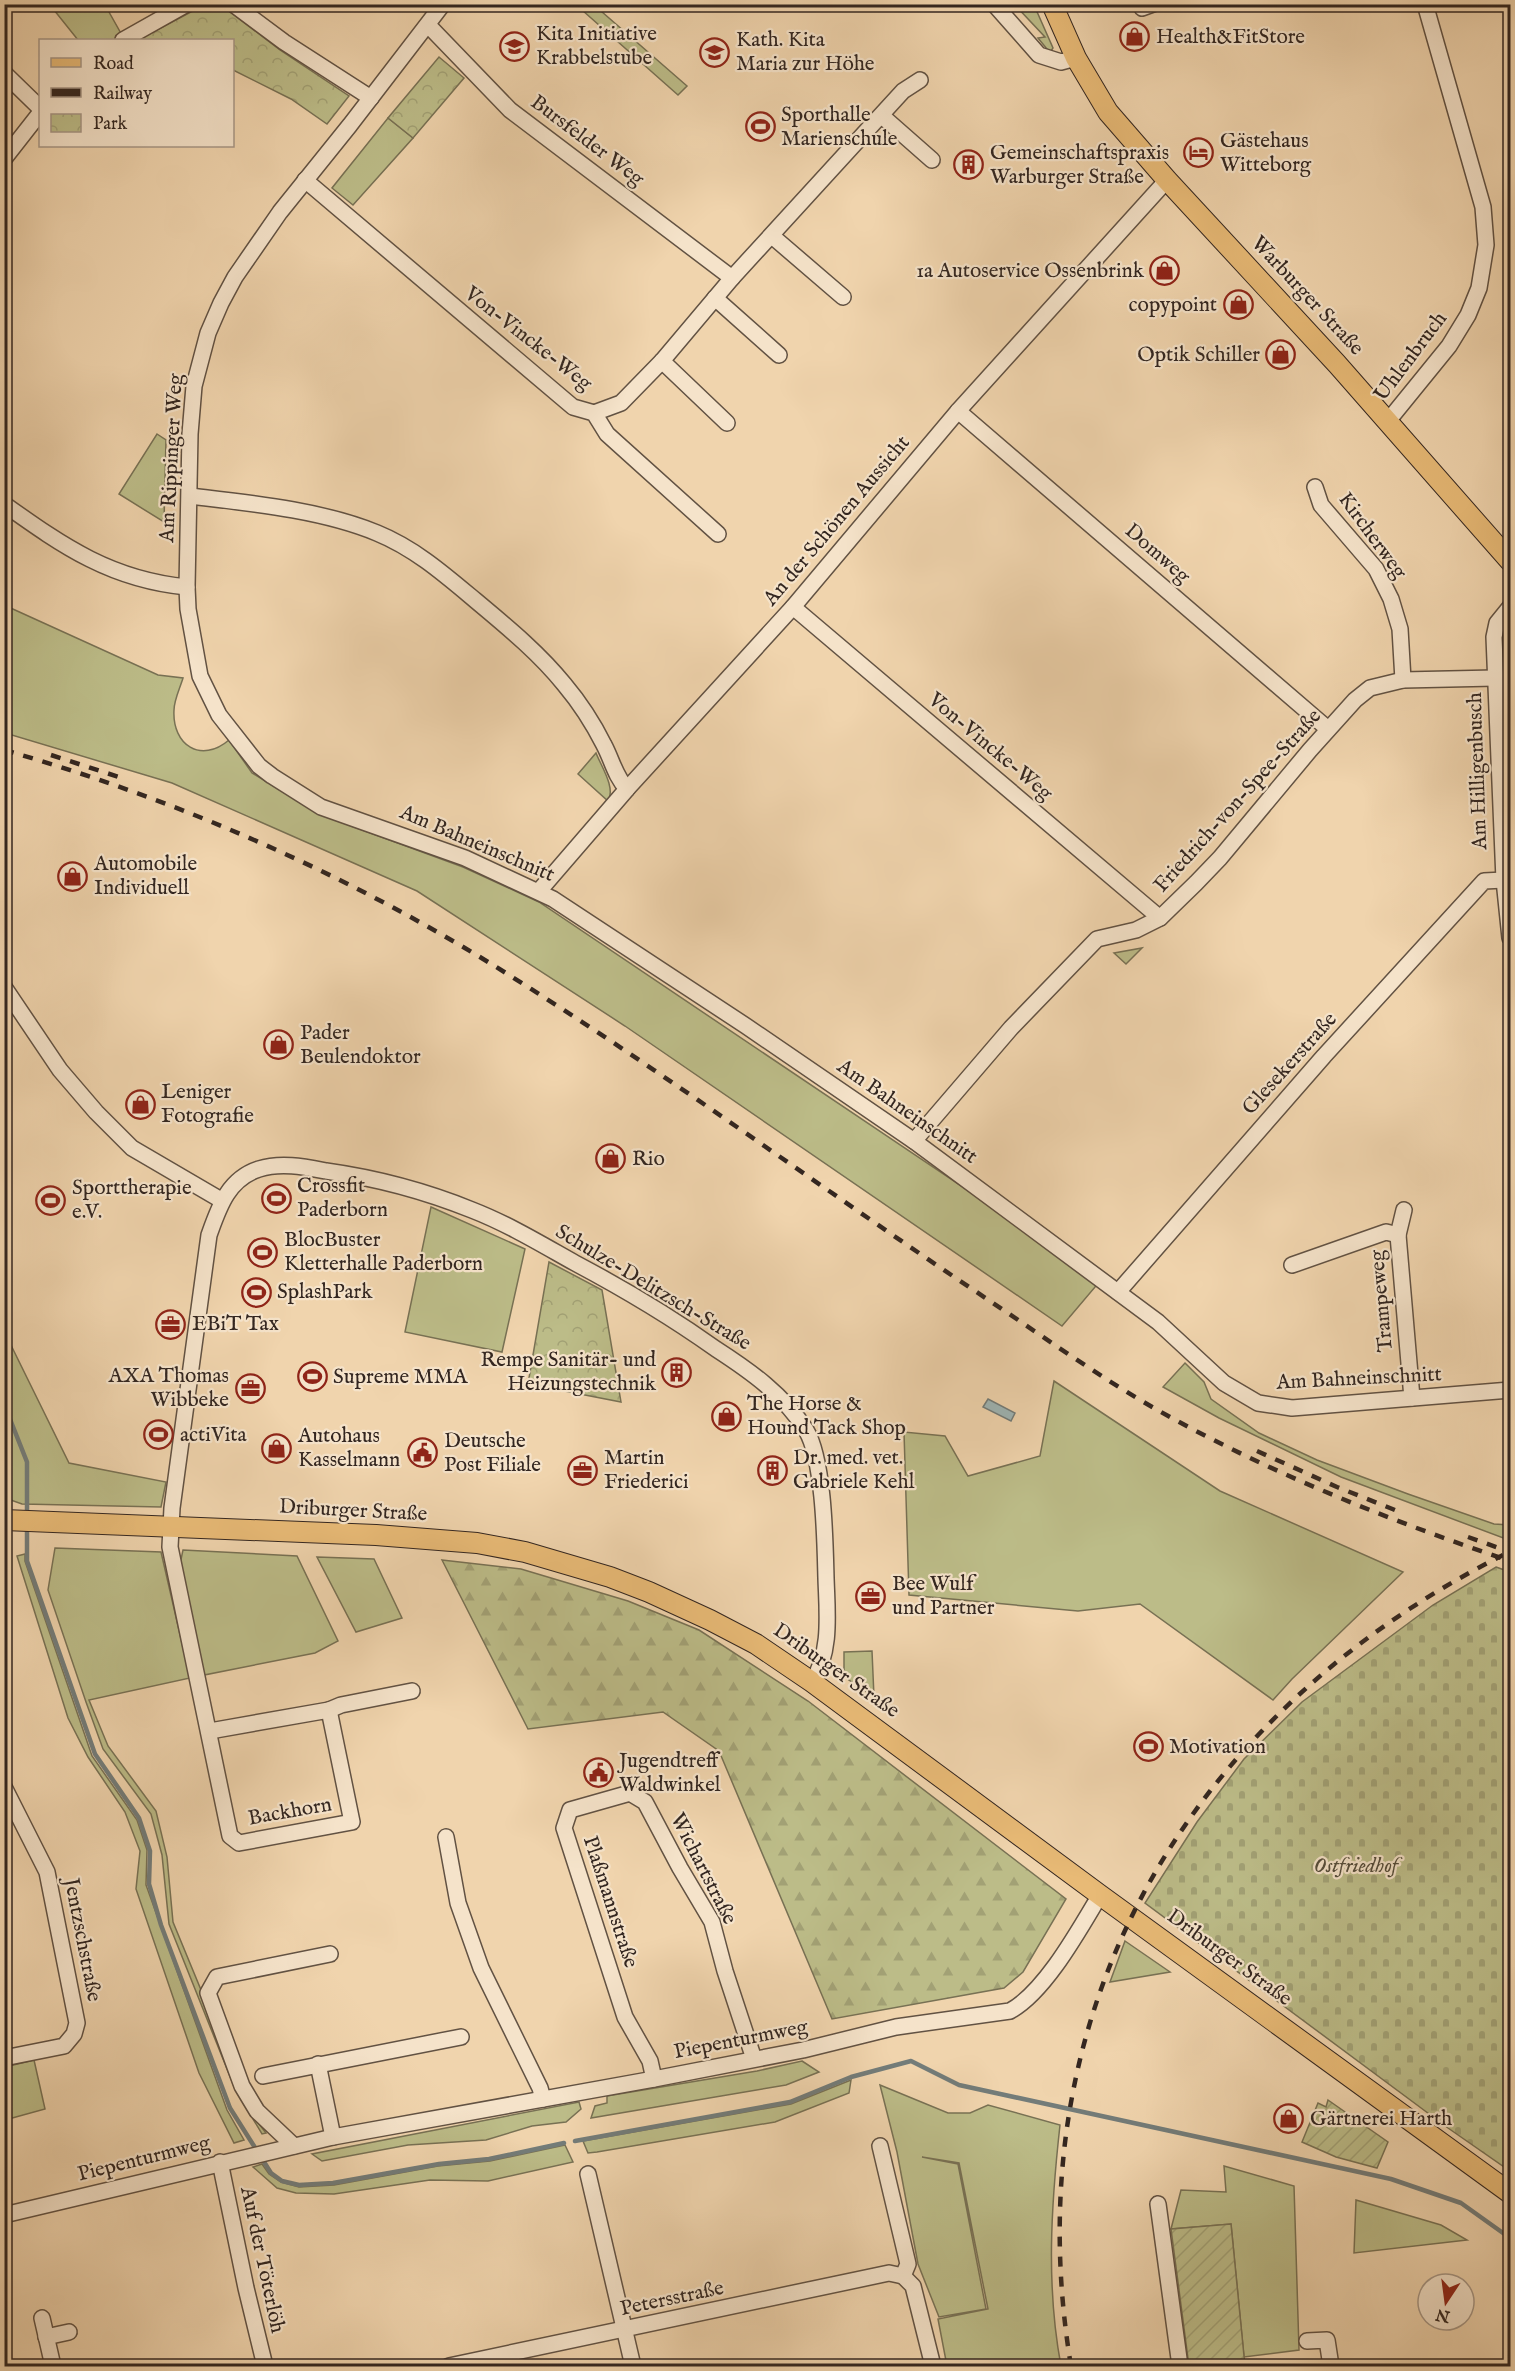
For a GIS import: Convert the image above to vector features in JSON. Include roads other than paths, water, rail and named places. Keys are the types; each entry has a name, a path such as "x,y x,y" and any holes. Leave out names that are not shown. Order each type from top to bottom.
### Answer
{"main road":[{"name":"Warburger Straße","path":"1052,4 1076,58 1108,112 1167,180 1388,421 1510,561"},
{"name":"Driburger Straße","path":"13,1520 419,1538 477,1543 525,1552 610,1577 691,1611 756,1644 812,1682 1510,2193"}],"street":[{"path":"125,39 187,4"},
{"path":"233,4 311,60 371,98"},
{"name":"Am Rippinger Weg","path":"281,782 260,766 219,715 200,676 188,609 187,587 190,434 194,386 208,333 235,277 280,212 443,4"},
{"path":"994,4 1039,55 1061,62 1076,58"},
{"name":"Uhlenbruch","path":"1388,421 1449,346 1468,315 1479,288 1486,245 1483,207 1425,4"},
{"name":"Bursfelder Weg","path":"428,25 510,110 732,278"},
{"path":"4,73 39,109"},
{"path":"594,412 621,402 662,361 732,278 903,91 920,80"},
{"path":"4,159 39,111"},
{"path":"882,116 932,160"},
{"name":"Von-Vincke-Weg","path":"305,180 549,388 573,407 594,412 607,434 718,534"},
{"name":"An der Schönen Aussicht","path":"539,891 627,789 793,607 958,411 1167,180"},
{"path":"772,236 843,297"},
{"path":"715,298 779,355"},
{"path":"662,361 727,423"},
{"name":"Domweg","path":"958,411 1328,729"},
{"name":"Kircherweg","path":"1315,487 1321,505 1376,569 1391,599 1400,629 1403,680"},
{"path":"190,496 259,505 348,523 406,546 434,566 503,624 564,683 589,718 605,746 618,779 627,789"},
{"path":"4,504 70,549 113,571 160,585 187,587"},
{"name":"Von-Vincke-Weg","path":"793,607 1160,918"},
{"name":"Am Hilligenbusch","path":"1510,607 1497,623 1494,637 1504,880 1510,937"},
{"name":"Friedrich-von-Spee-Straße","path":"914,1141 1011,1028 1097,939 1136,930 1160,918 1220,858 1328,729 1355,700 1370,688 1403,680 1495,678"},
{"name":"Am Bahneinschnitt","path":"281,782 321,807 465,858 539,891 736,1019 914,1141 1158,1322 1224,1383 1258,1403 1292,1408 1510,1389"},
{"name":"Glesekerstraße","path":"1118,1292 1324,1056 1484,881 1504,880"},
{"path":"4,987 60,1070 103,1120 132,1148 221,1200"},
{"name":"Schulze-Delitzsch-Straße","path":"170,1526 209,1236 221,1200 236,1182 260,1169 291,1165 356,1175 432,1195 502,1223 618,1286 692,1331 766,1383 806,1431 814,1455 824,1513 828,1630 819,1671 812,1682"},
{"name":"Trampeweg","path":"1404,1210 1398,1235 1412,1398"},
{"name":"Trampeweg","path":"1292,1265 1386,1232 1398,1235"},
{"name":"Backhorn","path":"170,1526 170,1546 230,1836 239,1843 352,1822 329,1710"},
{"path":"210,1731 329,1710 341,1705 412,1691"},
{"name":"Jentzschstraße","path":"4,1787 46,1872 77,2023 74,2034 64,2046 4,2058"},
{"name":"Plaßmannstraße","path":"645,1802 630,1793 570,1810 564,1828 625,2017 650,2061 654,2079"},
{"name":"Wichartstraße","path":"645,1802 712,1922 725,1971 754,2059"},
{"path":"446,1837 458,1903 481,1968 540,2088 543,2099"},
{"name":"Piepenturmweg","path":"4,2215 333,2137 654,2079 896,2028 1010,2011 1023,2004 1038,1989 1100,1895"},
{"path":"288,2148 257,2111 242,2086 208,1993 217,1977 330,1954"},
{"path":"263,2076 461,2037"},
{"path":"318,2064 333,2137"},
{"path":"880,2146 908,2265 903,2276 913,2286 933,2367"},
{"name":"Auf der Töterlöh","path":"220,2162 265,2367"},
{"path":"588,2174 633,2367"},
{"path":"1158,2204 1180,2367"},
{"name":"Petersstraße","path":"449,2367 889,2273 903,2276"},
{"path":"42,2318 53,2367"},
{"path":"46,2337 69,2332"},
{"path":"1306,2341 1327,2340 1331,2367"}],"water":[{"path":"988,1399 1015,1413 1011,1421 983,1407"}],"waterway":[{"path":"4,1404 27,1462 27,1517"},
{"path":"27,1525 27,1561 95,1754 139,1818 150,1851 149,1884 161,1925 230,2108 271,2173 282,2181 299,2185 333,2183 439,2164 489,2159 564,2143"},
{"path":"575,2141 790,2102 851,2077 911,2061 959,2085 1391,2179 1461,2203 1510,2238"}],"railway":[{"path":"4,750 68,769 194,815 256,841 377,899 436,931 556,1005 1095,1372 1161,1412 1246,1456 1332,1495 1421,1530 1510,1561"},
{"path":"51,755 122,778"},
{"path":"1257,1451 1400,1512"},
{"path":"1468,1537 1510,1552"},
{"path":"1071,2366 1060,2236 1069,2112 1099,1996 1147,1887 1212,1788 1294,1699 1392,1621 1503,1555"}],"place":[{"name":"Health&FitStore","path":"1135,37"},
{"name":"Kita Initiative Krabbelstube","path":"515,46"},
{"name":"Kath. Kita Maria zur Höhe","path":"715,52"},
{"name":"Sporthalle Marienschule","path":"760,127"},
{"name":"Gästehaus Witteborg","path":"1199,153"},
{"name":"Gemeinschaftspraxis Warburger Straße","path":"969,165"},
{"name":"1a Autoservice Ossenbrink","path":"1165,271"},
{"name":"copypoint","path":"1238,305"},
{"name":"Optik Schiller","path":"1281,355"},
{"name":"Automobile Individuell","path":"73,876"},
{"name":"Pader Beulendoktor","path":"279,1045"},
{"name":"Leniger Fotografie","path":"140,1104"},
{"name":"Rio","path":"611,1159"},
{"name":"Crossfit Paderborn","path":"276,1198"},
{"name":"Sporttherapie e.V.","path":"51,1200"},
{"name":"BlocBuster Kletterhalle Paderborn","path":"263,1252"},
{"name":"SplashPark","path":"256,1292"},
{"name":"EBiT Tax","path":"171,1324"},
{"name":"Rempe Sanitär- und Heizungstechnik","path":"677,1372"},
{"name":"Supreme MMA","path":"312,1377"},
{"name":"AXA Thomas Wibbeke","path":"250,1388"},
{"name":"The Horse & Hound Tack Shop","path":"726,1416"},
{"name":"actiVita","path":"159,1435"},
{"name":"Autohaus Kasselmann","path":"277,1448"},
{"name":"Deutsche Post Filiale","path":"423,1453"},
{"name":"Martin Friederici","path":"583,1470"},
{"name":"Dr. med. vet. Gabriele Kehl","path":"772,1470"},
{"name":"Bee Wulf und Partner","path":"871,1596"},
{"name":"Motivation","path":"1148,1747"},
{"name":"Jugendtreff Waldwinkel","path":"598,1773"},
{"name":"Gärtnerei Harth","path":"1289,2119"}],"park label":[{"name":"Ostfriedhof","path":"1356,1866"}]}
